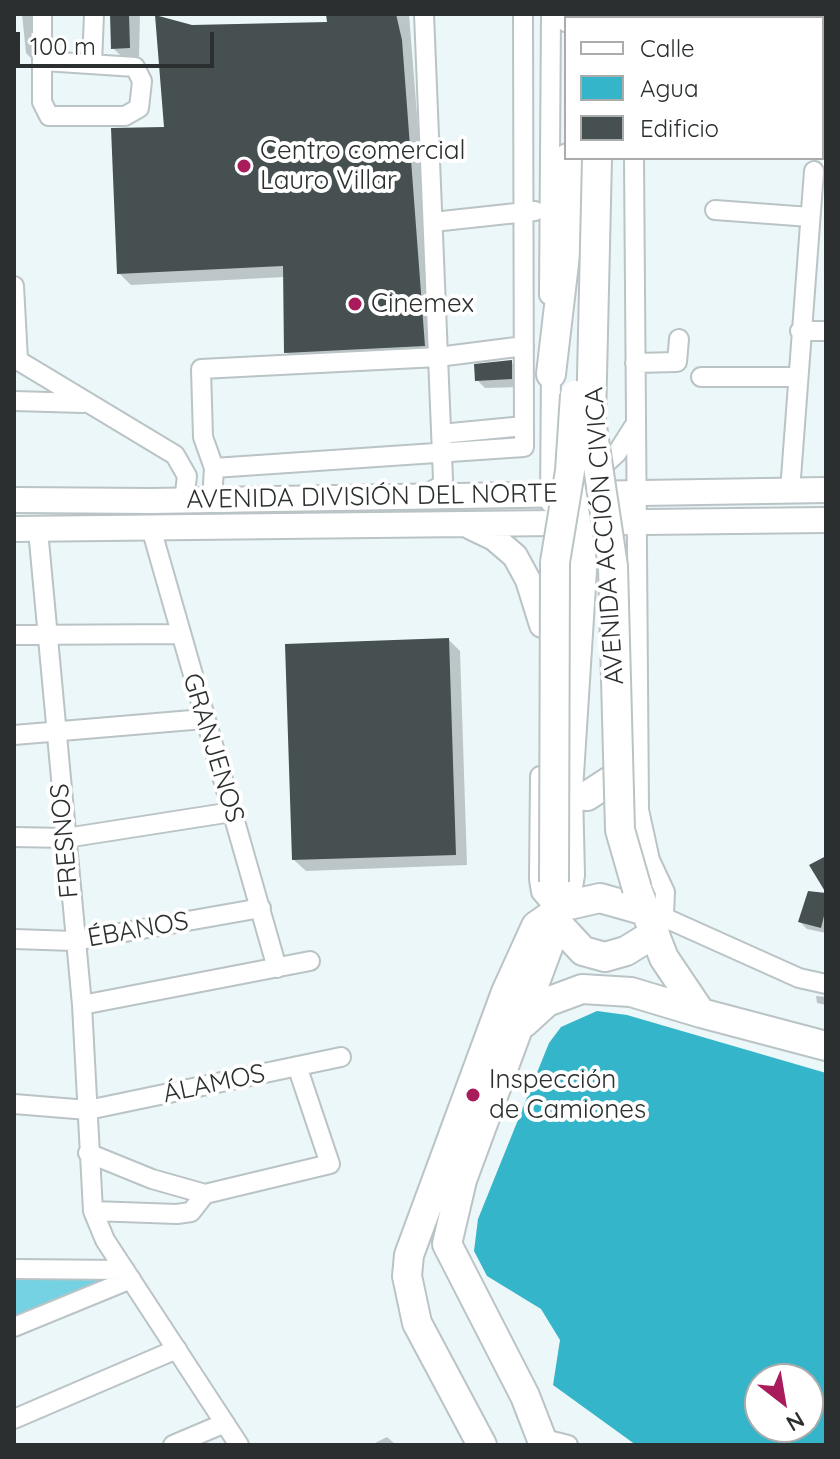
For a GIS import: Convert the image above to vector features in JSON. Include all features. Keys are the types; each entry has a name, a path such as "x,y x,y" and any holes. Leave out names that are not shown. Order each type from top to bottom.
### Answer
{"highway":[{"path":"551,374 567,238 568,160"},
{"name":"AVENIDA ACCIÓN CIVICA","path":"556,906 555,562 574,417 579,160"},
{"name":"AVENIDA ACCIÓN CIVICA","path":"597,160 591,420 613,566 620,830 647,910"},
{"path":"551,492 595,523 612,843 618,873 647,910 675,978 701,1013"},
{"path":"482,1445 417,1323 410,1296 409,1255 520,960 536,926 567,892 570,875 568,790 595,523 636,493"},
{"path":"568,790 574,795 587,796 610,781"},
{"path":"556,906 600,898 647,910"},
{"path":"556,906 583,951 605,957 626,951 647,910"},
{"path":"447,1244 462,1180 523,1024 556,906"},
{"path":"523,1024 547,1002 582,989 631,992 826,1046"},
{"path":"427,1202 430,1216 525,1396 542,1441"}],"main road":[{"name":"AVENIDA DIVISIÓN DEL NORTE","path":"14,500 184,501 423,495 450,487 636,493 826,490"},
{"path":"211,527 212,500"},
{"name":"AVENIDA DIVISIÓN DEL NORTE","path":"26,530 826,520"},
{"path":"468,526 494,538 515,556 528,580 542,625"}],"street":[{"path":"42,14 42,102 49,116 125,116 139,108 142,81 135,67 44,61"},
{"path":"92,63 94,14"},
{"path":"424,14 441,442 450,487"},
{"path":"214,468 524,431 523,14"},
{"name":"AVENIDA ACCIÓN CIVICA","path":"551,14 551,492 542,625 539,879 546,901 556,906"},
{"name":"AVENIDA ACCIÓN CIVICA","path":"634,160 639,810 650,860 665,892 647,910"},
{"path":"790,491 796,377 814,171"},
{"path":"715,210 810,217"},
{"path":"433,222 550,211"},
{"path":"14,286 16,359 175,455 187,476 184,501"},
{"path":"800,331 826,331"},
{"path":"635,363 677,362 679,339"},
{"path":"212,500 214,468 203,437 201,369 438,357 524,346"},
{"path":"701,377 796,377"},
{"path":"14,401 86,403"},
{"path":"550,431 567,458 595,467 617,453 636,423"},
{"name":"GRANJENOS","path":"151,528 277,968"},
{"name":"FRESNOS","path":"26,530 46,634 82,1005 93,1211 105,1240 239,1445"},
{"path":"14,635 179,634"},
{"path":"14,735 55,734 204,719"},
{"path":"14,837 66,838 232,812"},
{"name":"ÉBANOS","path":"14,939 74,941 261,908"},
{"path":"647,910 799,978 826,984"},
{"path":"82,1005 310,961"},
{"name":"ÁLAMOS","path":"14,1104 88,1110 341,1057"},
{"path":"88,1153 152,1179 205,1194 330,1164 297,1066"},
{"path":"93,1211 191,1212 205,1194"},
{"path":"14,1269 128,1274"},
{"path":"14,1327 128,1274"},
{"path":"14,1419 177,1349"},
{"path":"173,1445 225,1423"},
{"path":"542,1441 568,1445"}],"shaded area":[{"path":"14,1269 114,1272 119,1280 14,1327"}],"water":[{"path":"597,1011 627,1015 826,1073 826,1445 636,1445 553,1385 560,1340 541,1309 487,1276 474,1251 478,1219 549,1043 561,1027"}],"building":[{"path":"110,14 129,14 130,48 111,49"},
{"name":"Centro comercial Lauro Villar","path":"326,14 396,14 402,40 425,346 284,353 283,266 117,274 111,128 164,127 155,15 192,25 327,22"},
{"path":"512,360 512,379 475,381 474,364"},
{"path":"449,638 456,855 292,860 285,644"},
{"path":"826,856 826,893 809,865"},
{"path":"808,891 826,893 821,928 798,922"}],"place":[{"name":"Centro comercial Lauro Villar","path":"244,166"},
{"name":"Cinemex","path":"355,304"},
{"name":"Inspección de Camiones","path":"473,1095"}]}
